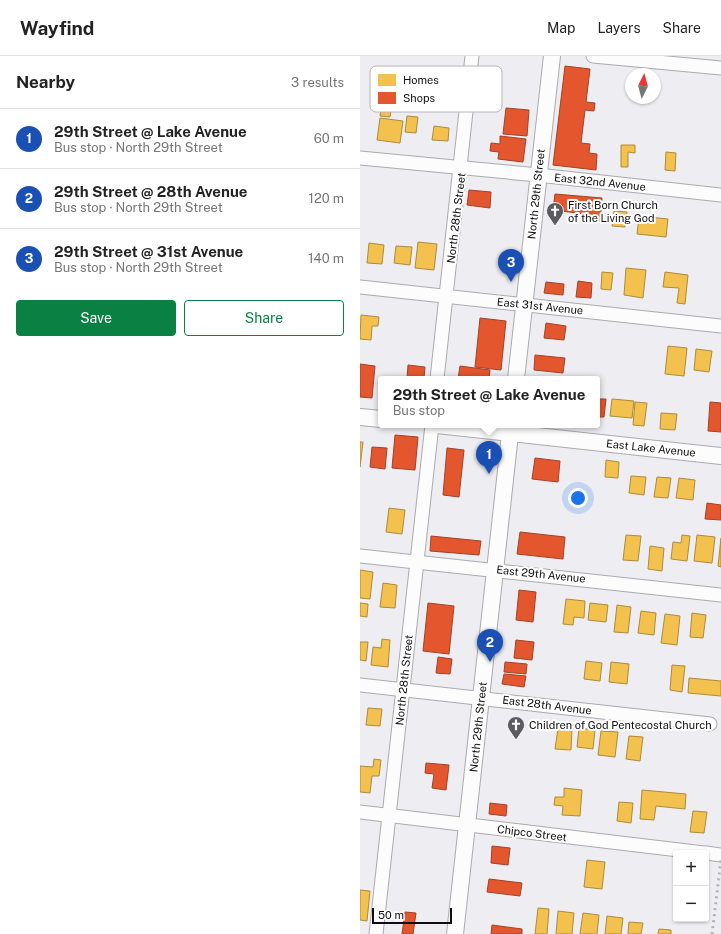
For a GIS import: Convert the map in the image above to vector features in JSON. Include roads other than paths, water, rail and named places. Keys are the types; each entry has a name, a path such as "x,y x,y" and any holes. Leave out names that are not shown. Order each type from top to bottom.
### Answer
{"street":[{"name":"North 28th Street","path":"471,66 472,56"},
{"name":"North 29th Street","path":"516,376 552,56"},
{"path":"593,56 721,68"},
{"name":"North 28th Street","path":"438,376 467,112"},
{"name":"East 32nd Avenue","path":"360,158 462,169 538,175 721,195"},
{"name":"East 31st Avenue","path":"360,287 721,326"},
{"path":"360,417 378,419"},
{"name":"North 28th Street","path":"376,934 432,428"},
{"name":"East Lake Avenue","path":"492,428 511,429 721,456"},
{"name":"North 29th Street","path":"455,934 511,429"},
{"name":"East 29th Avenue","path":"360,556 495,569 721,595"},
{"name":"East 28th Avenue","path":"360,685 481,697 710,724"},
{"name":"Chipco Street","path":"360,812 680,850"},
{"name":"Chipco Street","path":"709,854 721,855"}],"railway":[{"path":"712,934 721,860"}],"place":[{"name":"First Born Church of the Living God","path":"555,226"},
{"name":"29th Street @ 31st Avenue","path":"511,282"},
{"name":"29th Street @ Lake Avenue","path":"489,474"},
{"name":"29th Street @ 28th Avenue","path":"490,662"},
{"name":"Children of God Pentecostal Church","path":"516,740"}]}
